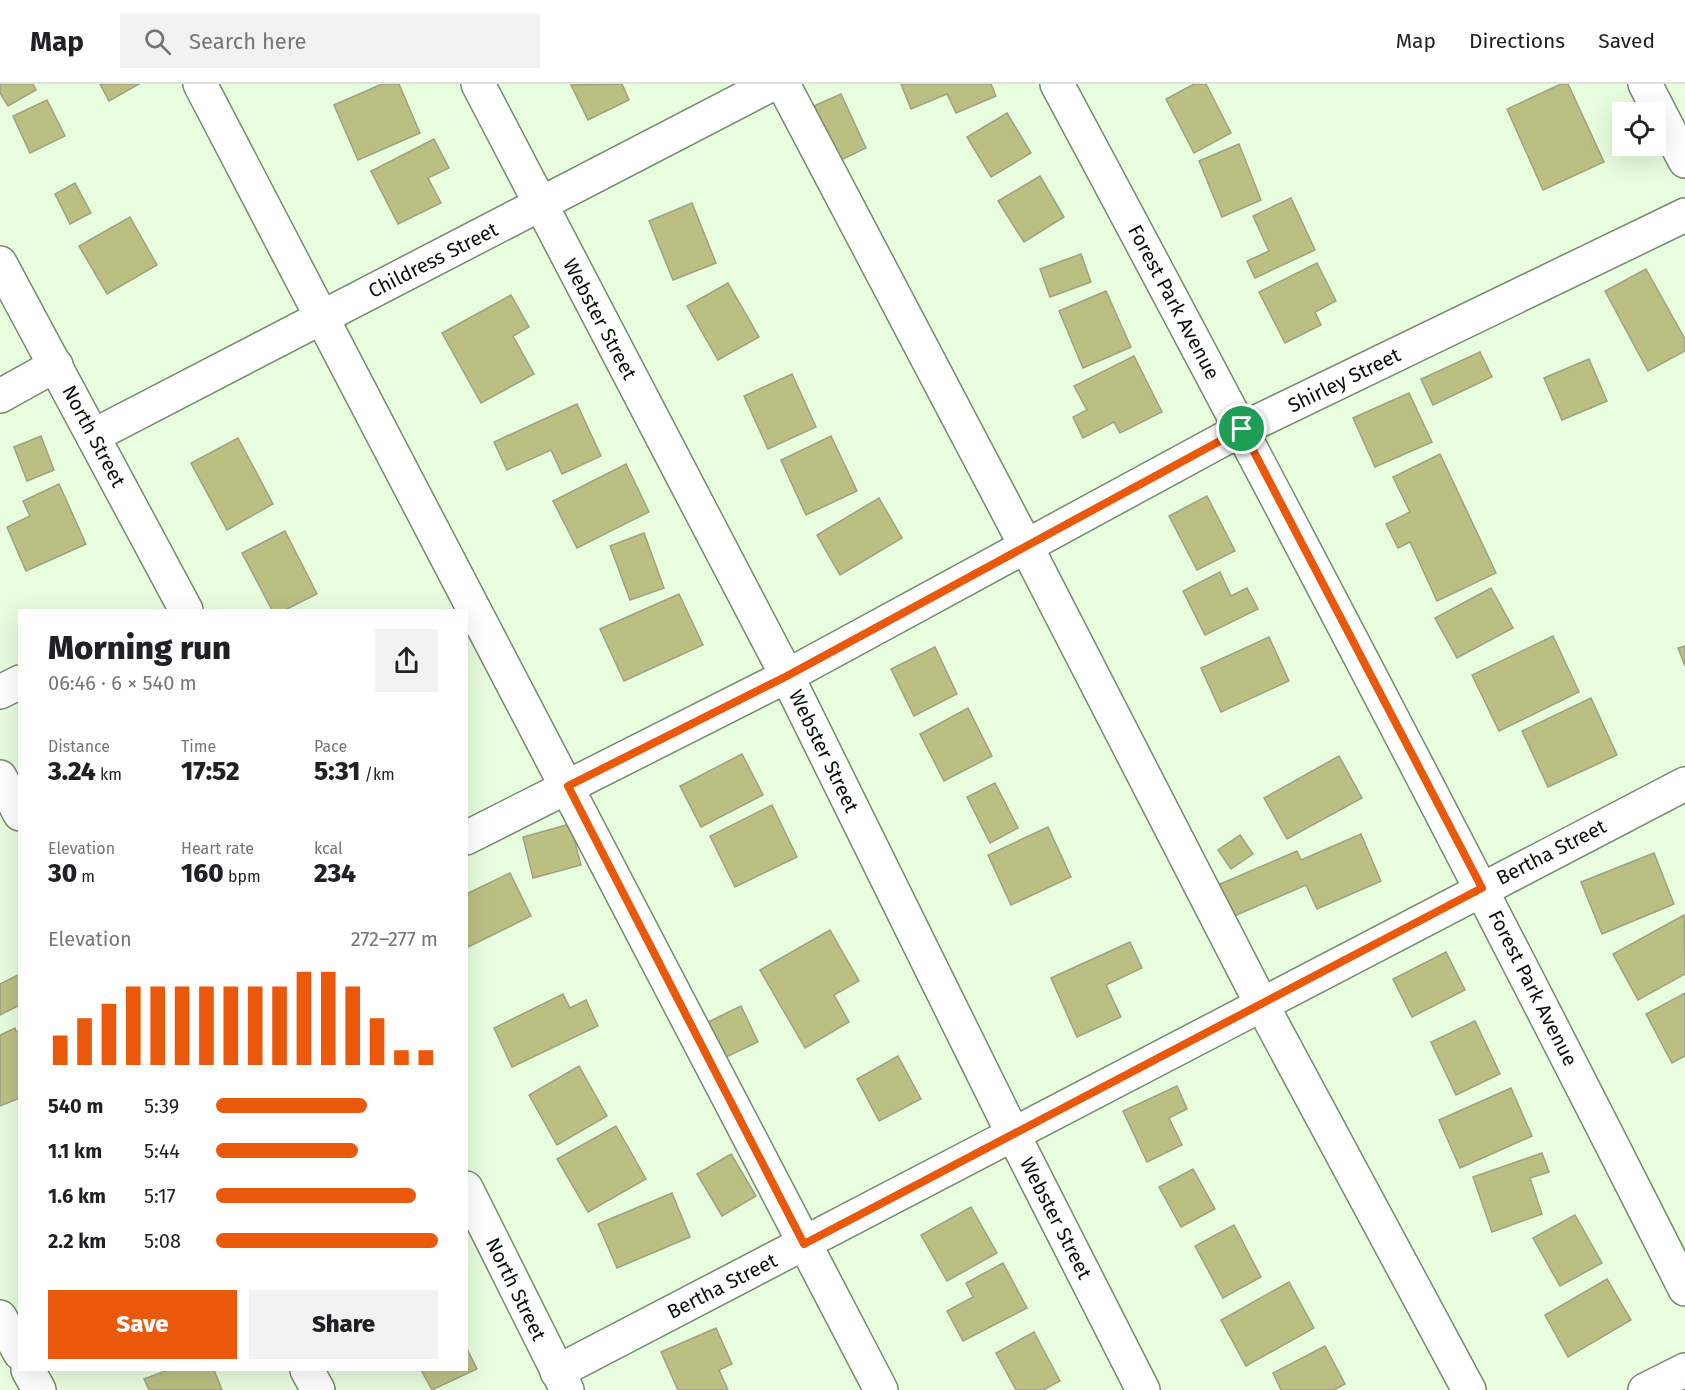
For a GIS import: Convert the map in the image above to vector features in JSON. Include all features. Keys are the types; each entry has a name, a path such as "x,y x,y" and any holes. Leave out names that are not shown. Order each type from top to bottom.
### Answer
{"street":[{"path":"200,84 881,1390"},
{"name":"Webster Street","path":"478,84 787,676 1014,1136 1143,1390"},
{"name":"Childress Street","path":"93,436 772,84"},
{"path":"783,84 1026,546 1262,1005 1469,1390"},
{"name":"Forest Park Avenue","path":"1057,84 1242,429 1482,888 1685,1289"},
{"path":"1645,84 1685,161"},
{"name":"Shirley Street","path":"468,837 787,676 1242,429 1685,215"},
{"name":"North Street","path":"0,263 93,436 175,607"},
{"path":"0,396 56,365"},
{"path":"0,692 18,683"},
{"path":"0,777 18,810"},
{"name":"Bertha Street","path":"562,1381 804,1244 1685,784"},
{"name":"North Street","path":"468,1192 562,1381"},
{"path":"0,1317 18,1349"},
{"path":"1645,1390 1685,1370"},
{"path":"29,1371 39,1390"},
{"path":"308,1371 318,1390"}],"building":[{"path":"0,84 33,84 36,90 8,106 0,93"},
{"path":"100,84 139,84 109,101"},
{"path":"382,84 399,84 420,133 358,160 334,105"},
{"path":"622,84 629,100 588,120 571,85"},
{"path":"901,84 991,84 996,96 956,113 947,94 911,109"},
{"path":"1194,84 1206,84 1231,133 1194,153 1166,99"},
{"path":"1561,84 1568,84 1604,162 1543,190 1507,109"},
{"path":"841,94 866,148 839,161 814,106"},
{"path":"47,100 65,136 30,153 13,116"},
{"path":"1007,113 1031,153 991,177 967,137"},
{"path":"434,139 449,168 428,178 441,203 398,224 371,171"},
{"path":"1239,144 1261,200 1222,217 1199,161"},
{"path":"1040,176 1064,217 1024,242 998,201"},
{"path":"75,183 91,213 70,224 55,194"},
{"path":"1291,198 1315,250 1255,278 1247,261 1269,251 1253,216"},
{"path":"692,203 716,263 673,280 649,221"},
{"path":"130,217 157,265 107,294 79,246"},
{"path":"1081,254 1091,282 1050,297 1040,269"},
{"path":"1317,263 1336,301 1315,312 1321,325 1285,343 1259,292"},
{"path":"1646,269 1685,339 1685,351 1648,371 1605,291"},
{"path":"728,283 759,337 718,360 687,306"},
{"path":"1106,291 1131,347 1083,368 1059,311"},
{"path":"511,295 529,327 513,336 534,374 481,403 442,333"},
{"path":"1480,352 1492,377 1433,405 1421,379"},
{"path":"1134,356 1162,412 1120,433 1114,422 1083,438 1073,417 1087,410 1074,386"},
{"path":"1589,359 1607,401 1562,420 1544,378"},
{"path":"792,374 816,427 768,449 744,396"},
{"path":"1409,393 1432,442 1375,467 1353,418"},
{"path":"577,404 601,456 562,474 551,450 507,470 494,442"},
{"path":"41,436 54,470 27,481 14,447"},
{"path":"831,436 857,491 806,515 781,460"},
{"path":"238,438 273,504 227,530 191,463"},
{"path":"1440,454 1496,573 1437,601 1410,542 1398,548 1386,524 1410,512 1393,477"},
{"path":"626,464 649,512 577,548 553,501"},
{"path":"59,484 86,544 26,571 7,527 30,516 23,501"},
{"path":"1207,496 1235,551 1197,570 1169,516"},
{"path":"879,498 902,538 840,575 817,535"},
{"path":"285,531 317,594 287,609 271,609 242,553"},
{"path":"644,533 664,588 630,600 610,546"},
{"path":"1220,572 1231,596 1247,588 1258,609 1205,635 1183,591"},
{"path":"1491,588 1513,628 1457,658 1435,618"},
{"path":"679,594 703,645 624,681 600,629"},
{"path":"1553,636 1579,692 1499,731 1472,675"},
{"path":"1269,637 1289,681 1221,712 1201,668"},
{"path":"1685,646 1685,666 1678,648"},
{"path":"935,647 957,694 914,716 891,669"},
{"path":"1591,698 1617,755 1548,787 1522,731"},
{"path":"968,708 992,756 944,781 920,734"},
{"path":"742,754 763,795 701,827 680,786"},
{"path":"1339,756 1362,798 1287,839 1264,798"},
{"path":"995,783 1018,828 990,843 967,797"},
{"path":"772,805 797,857 735,887 710,836"},
{"path":"570,824 581,865 533,878 523,837"},
{"path":"1048,827 1071,877 1011,905 988,855"},
{"path":"1361,834 1381,881 1317,909 1306,885 1232,917 1218,885 1297,851 1301,860"},
{"path":"1240,835 1253,854 1231,869 1218,850"},
{"path":"1654,853 1674,904 1602,934 1581,882"},
{"path":"510,873 531,916 468,947 468,893"},
{"path":"1684,915 1685,974 1638,1000 1613,954"},
{"path":"830,930 859,981 834,995 849,1022 805,1048 760,970"},
{"path":"1130,942 1142,968 1106,985 1121,1017 1077,1037 1051,978"},
{"path":"1446,952 1465,990 1412,1017 1393,979"},
{"path":"18,975 18,1006 0,1015 0,984"},
{"path":"1685,993 1685,1056 1672,1063 1646,1014"},
{"path":"563,994 570,1008 586,1000 598,1026 512,1067 494,1028"},
{"path":"741,1006 758,1042 724,1058 706,1023"},
{"path":"1475,1021 1500,1074 1456,1095 1431,1042"},
{"path":"15,1028 16,1032 18,1031 18,1099 0,1106 0,1035"},
{"path":"898,1056 921,1099 879,1121 857,1079"},
{"path":"579,1066 607,1116 557,1145 529,1095"},
{"path":"1177,1086 1187,1109 1169,1118 1182,1145 1147,1162 1123,1111"},
{"path":"1511,1088 1532,1136 1460,1168 1439,1120"},
{"path":"616,1126 646,1179 588,1212 557,1159"},
{"path":"1542,1153 1549,1172 1530,1178 1542,1214 1492,1232 1473,1177"},
{"path":"731,1154 756,1196 722,1216 697,1174"},
{"path":"1193,1169 1215,1209 1181,1227 1159,1187"},
{"path":"672,1193 690,1237 617,1268 598,1224"},
{"path":"971,1207 997,1253 947,1281 921,1235"},
{"path":"1575,1215 1602,1263 1560,1286 1533,1238"},
{"path":"1234,1225 1261,1277 1223,1298 1195,1246"},
{"path":"1003,1263 1027,1308 963,1341 947,1311 973,1297 966,1283"},
{"path":"1607,1279 1631,1320 1568,1357 1545,1315"},
{"path":"1289,1282 1314,1328 1246,1366 1221,1320"},
{"path":"716,1328 732,1364 719,1370 728,1390 678,1390 661,1352"},
{"path":"1034,1332 1060,1381 1043,1390 1016,1390 996,1353"},
{"path":"1325,1346 1345,1384 1334,1390 1281,1390 1273,1373"},
{"path":"468,1351 477,1369 432,1390 422,1371 468,1371"},
{"path":"165,1371 214,1371 222,1390 149,1390 144,1379"}],"route":[{"path":"1242,429 1482,888 1014,1136 804,1244 568,786 787,676 1242,429"}]}
